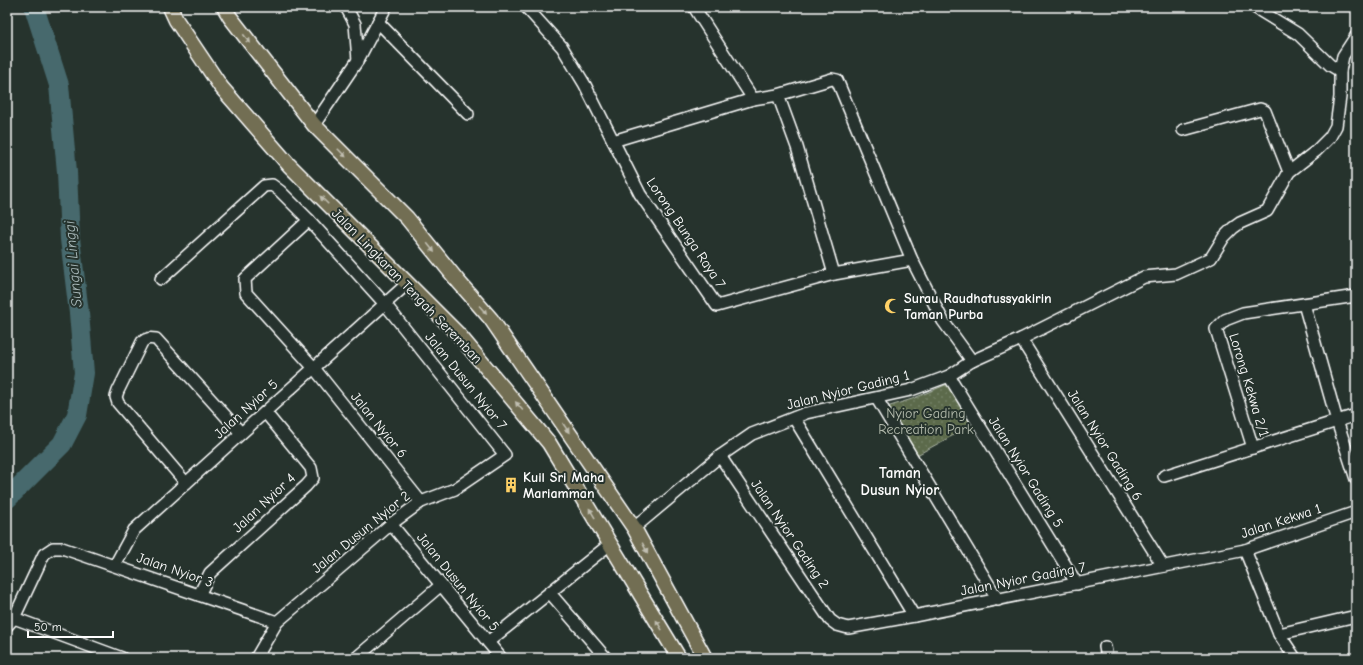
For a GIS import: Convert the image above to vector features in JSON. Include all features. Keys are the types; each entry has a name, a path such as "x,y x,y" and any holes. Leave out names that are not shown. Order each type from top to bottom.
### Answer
{"main road":[{"name":"Jalan Lingkaran Tengah Seremban","path":"170,7 176,20 221,87 289,165 459,335 549,443 679,658"},
{"path":"224,7 230,17 314,126 407,218 491,319 634,528 705,658"}],"street":[{"path":"346,7 354,24 358,60"},
{"path":"314,126 358,60 386,7"},
{"name":"Lorong Bunga Raya 7","path":"526,7 562,47 585,85 640,194 718,306 834,274 912,260"},
{"path":"694,7 753,99"},
{"path":"1254,7 1298,34 1330,65 1340,71"},
{"path":"1272,7 1273,18"},
{"path":"378,22 468,114"},
{"path":"1183,130 1260,109 1265,111 1289,172 1316,151 1330,137 1336,126 1340,97 1340,71 1342,56 1356,36"},
{"path":"613,141 753,99 778,95 832,79 837,80 912,260 943,322 972,361"},
{"path":"778,95 798,147 834,274"},
{"name":"Jalan Nyior Gading 1","path":"634,528 720,456 752,434 806,413 877,399 911,390 949,376 972,361 1021,340 1144,278 1176,274 1211,258 1224,237 1233,228 1240,223 1267,211 1289,172"},
{"name":"Jalan Dusun Nyior 7","path":"161,279 264,186 272,185 309,220 385,304 506,455"},
{"name":"Jalan Nyior 6","path":"309,220 245,279 246,293 314,368 421,502"},
{"name":"Jalan Nyior 5","path":"115,565 134,530 408,284"},
{"path":"1356,296 1304,304 1337,421 1356,479"},
{"name":"Lorong Kekwa 2/1","path":"1253,448 1216,329 1225,320 1243,313 1304,304"},
{"path":"186,483 118,404 116,397 142,342 145,339 156,339 241,433"},
{"name":"Jalan Nyior Gading 6","path":"1021,340 1163,566"},
{"name":"Jalan Nyior Gading 5","path":"949,376 1077,584"},
{"path":"877,399 998,600"},
{"name":"Jalan Nyior 4","path":"199,595 210,573 313,478 311,468 266,412"},
{"path":"1164,476 1356,415"},
{"path":"794,418 914,616"},
{"name":"Jalan Dusun Nyior 2","path":"256,658 277,622 391,524 421,502 455,489 506,455"},
{"name":"Jalan Nyior Gading 2","path":"720,456 830,620 837,625"},
{"name":"Jalan Kekwa 1","path":"1215,556 1245,550 1356,512"},
{"name":"Jalan Dusun Nyior 5","path":"391,524 501,658"},
{"path":"488,642 610,544"},
{"name":"Jalan Nyior 3","path":"10,622 44,554 53,548 62,548 277,622"},
{"path":"1245,550 1279,634 1295,658"},
{"name":"Jalan Nyior Gading 7","path":"837,625 848,628 914,616 1215,556"},
{"path":"356,658 442,585"},
{"path":"550,593 606,658"},
{"path":"1279,634 1356,616"},
{"path":"10,622 122,658"},
{"path":"1105,647 1107,658"}],"green space":[{"name":"Nyior Gading Recreation Park","path":"950,383 974,424 917,455 887,407 912,399"}],"waterway":[{"name":"Sungai Linggi","path":"7,499 62,444 77,415 84,373 79,313 70,239 67,172 59,85 34,7"}],"place":[{"name":"Surau Raudhatussyakirin Taman Purba","path":"892,306"},
{"name":"Kuil Sri Maha Mariamman","path":"511,485"}],"district":[{"name":"Taman Dusun Nyior","path":"900,482"}]}
